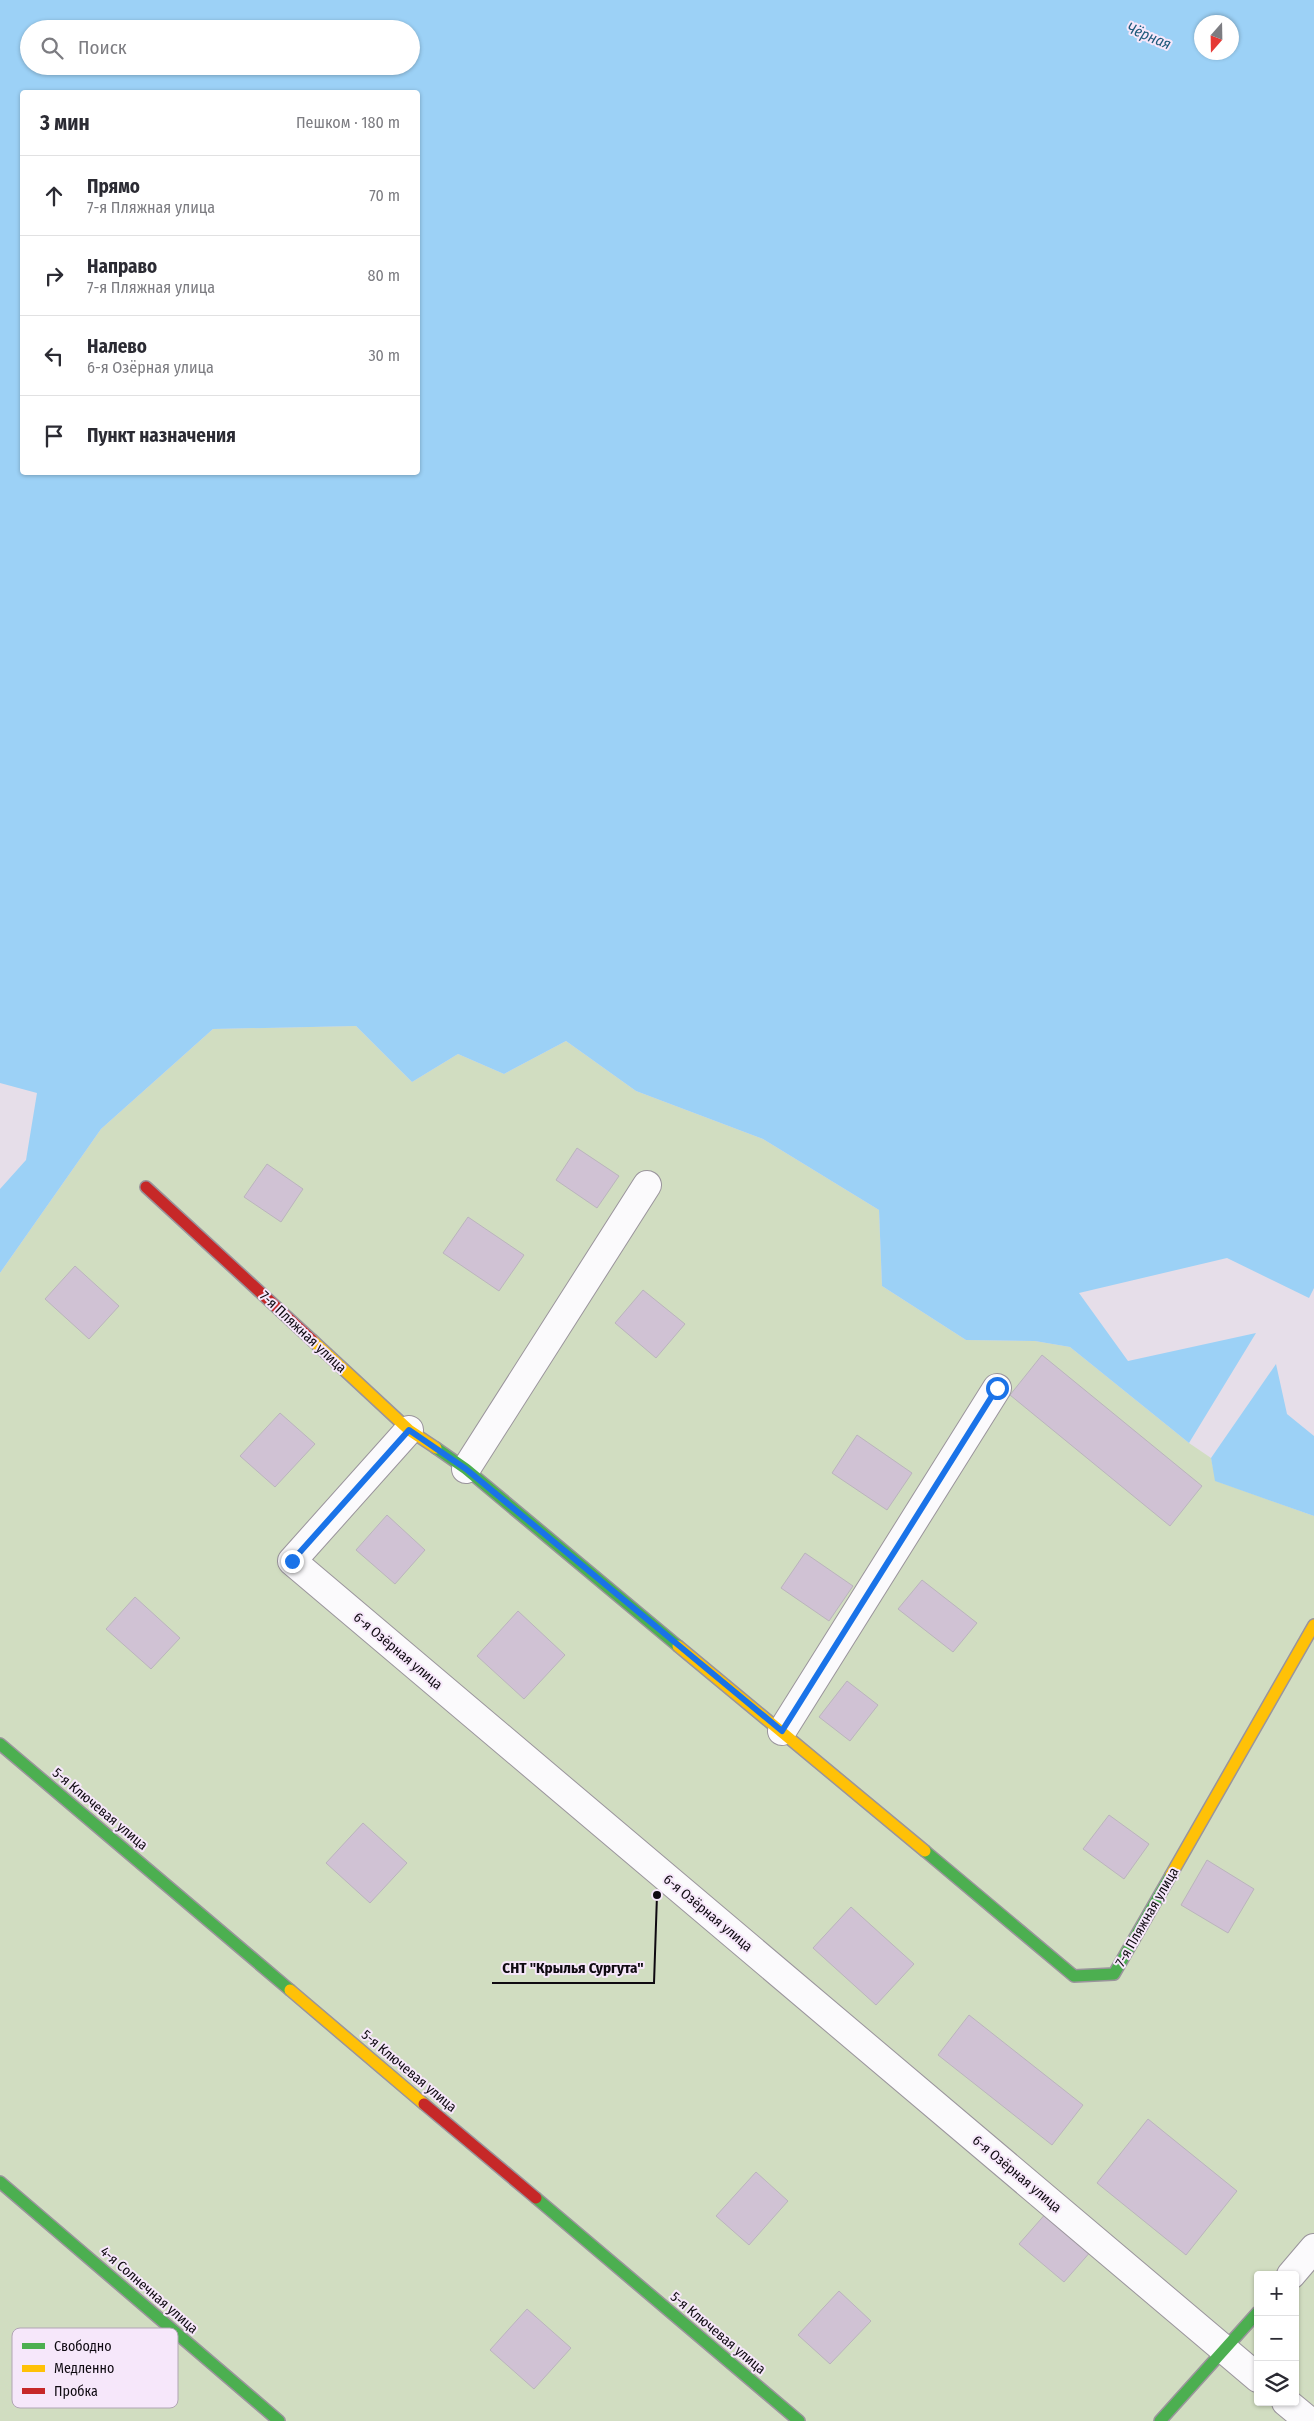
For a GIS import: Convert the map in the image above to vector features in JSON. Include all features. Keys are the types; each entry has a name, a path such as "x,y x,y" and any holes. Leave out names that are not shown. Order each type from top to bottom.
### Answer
{"street":[{"path":"466,1469 647,1185"},
{"name":"7-я Пляжная улица","path":"146,1187 409,1430 466,1469 1074,1976 1114,1974 1314,1625"},
{"path":"782,1731 997,1388"},
{"name":"6-я Озёрная улица","path":"409,1430 292,1561 1254,2375"},
{"name":"5-я Ключевая улица","path":"0,1744 799,2421"},
{"name":"4-я Солнечная улица","path":"0,2182 170,2328"},
{"path":"1294,2271 1314,2248"},
{"path":"1160,2421 1254,2316"},
{"name":"4-я Солнечная улица","path":"178,2334 279,2421"},
{"path":"1291,2406 1309,2421"}],"green space":[{"path":"356,1026 412,1082 458,1054 504,1074 566,1041 636,1091 763,1139 879,1210 882,1286 966,1340 1035,1341 1070,1347 1189,1443 1211,1458 1216,1481 1314,1516 1314,2421 0,2421 0,1273 101,1129 213,1029"}],"water":[{"name":"Чёрная","path":"0,0 1314,0 1314,1288 1309,1298 1227,1258 1079,1293 1128,1361 1256,1333 1189,1443 1070,1347 1035,1341 966,1340 882,1286 879,1210 763,1139 636,1091 566,1041 504,1074 458,1054 412,1082 356,1026 213,1029 101,1129 0,1273 0,1189 26,1160 37,1093 0,1083"},
{"path":"1276,1364 1287,1414 1314,1436 1314,1516 1215,1481 1211,1458"}],"building":[{"path":"577,1148 619,1176 597,1208 556,1180"},
{"path":"267,1164 303,1189 281,1222 244,1197"},
{"path":"468,1217 524,1255 499,1291 443,1253"},
{"path":"75,1266 119,1306 89,1339 45,1299"},
{"path":"643,1290 685,1324 656,1358 615,1323"},
{"path":"1042,1355 1202,1486 1170,1526 1010,1395"},
{"path":"280,1413 315,1444 275,1487 240,1456"},
{"path":"857,1435 912,1473 887,1510 832,1473"},
{"path":"387,1515 425,1550 395,1584 356,1550"},
{"path":"805,1553 853,1586 829,1621 781,1588"},
{"path":"922,1580 977,1623 953,1652 898,1609"},
{"path":"135,1597 180,1638 151,1669 106,1629"},
{"path":"518,1611 565,1655 524,1699 477,1656"},
{"path":"847,1681 878,1705 850,1741 819,1717"},
{"path":"1109,1815 1149,1844 1124,1879 1083,1849"},
{"path":"363,1823 407,1863 370,1903 326,1863"},
{"path":"1207,1860 1254,1889 1228,1933 1181,1905"},
{"path":"851,1907 914,1964 876,2005 813,1948"},
{"path":"969,2015 1083,2105 1052,2145 938,2055"},
{"path":"1148,2119 1237,2191 1186,2255 1097,2183"},
{"path":"756,2172 788,2201 749,2245 716,2216"},
{"path":"1048,2211 1092,2250 1064,2282 1019,2244"},
{"path":"839,2291 871,2321 830,2364 798,2335"},
{"path":"527,2309 571,2348 534,2389 490,2350"}],"traffic: fast":[{"path":"436,1448 466,1469 678,1646"},
{"path":"0,1744 290,1990"},
{"path":"925,1851 1074,1976 1114,1974 1171,1875"},
{"path":"0,2182 170,2328"},
{"path":"536,2198 799,2421"},
{"path":"1160,2421 1254,2316"},
{"path":"178,2334 279,2421"}],"traffic: slow":[{"path":"312,1340 409,1430 436,1448"},
{"path":"1171,1875 1314,1625"},
{"path":"678,1646 925,1851"},
{"path":"290,1990 424,2104"}],"traffic: jam":[{"path":"146,1187 312,1340"},
{"path":"424,2104 536,2198"}],"place":[{"name":"CНТ \"Крылья Сургута\"","path":"657,1895"}],"route":[{"path":"292,1561 409,1430 466,1469 782,1731 997,1388"}]}
